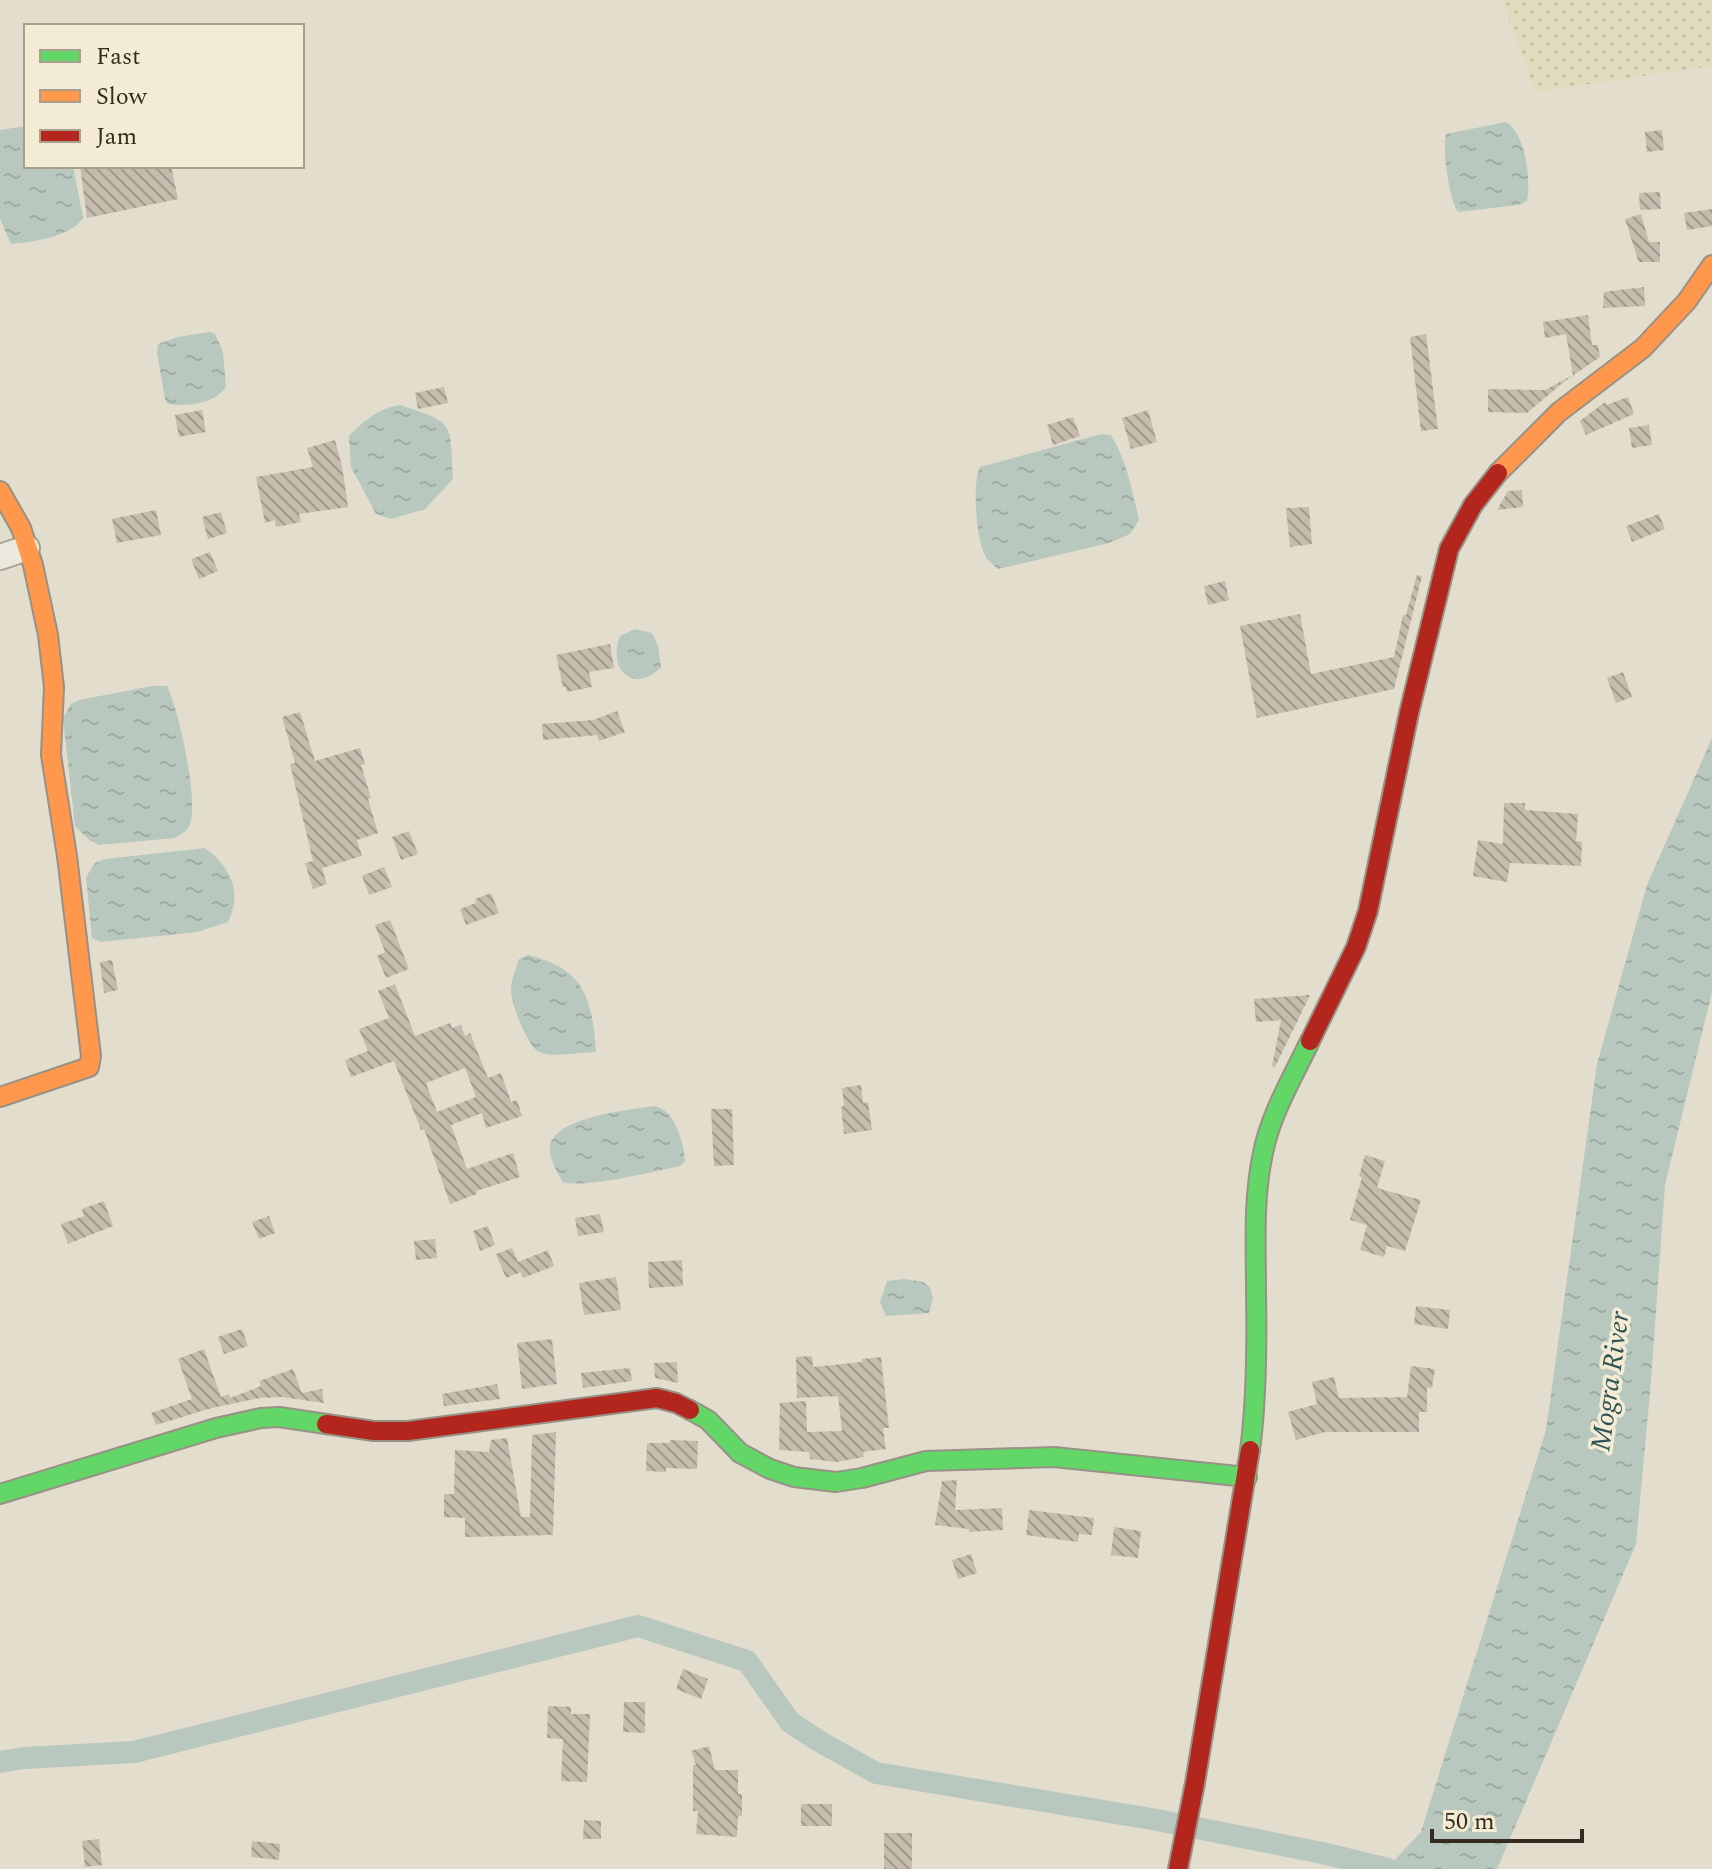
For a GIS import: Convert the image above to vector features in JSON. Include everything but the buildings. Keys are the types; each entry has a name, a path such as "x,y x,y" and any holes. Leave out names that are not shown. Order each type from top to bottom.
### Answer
{"street":[{"path":"1179,1864 1254,1422 1257,1323 1255,1203 1263,1151 1278,1107 1356,947 1368,911 1409,713 1449,549 1459,527 1504,464 1576,397 1634,357 1701,284 1711,268"},
{"path":"0,491 21,528 48,635 53,670 51,755 67,856 91,1056 89,1067 0,1097"},
{"path":"0,557 27,548"},
{"path":"0,1494 216,1428 261,1418 279,1417 374,1431 408,1431 657,1398 676,1403 708,1420 740,1453 770,1469 794,1477 836,1482 926,1461 1054,1457 1247,1477"}],"shaded area":[{"path":"1502,0 1712,0 1712,66 1535,92"}],"water":[{"path":"1506,122 1513,128 1522,147 1527,170 1527,201 1518,205 1458,212 1447,174 1446,134"},
{"path":"24,126 24,168 73,168 83,218 70,230 40,240 11,244 0,219 0,130"},
{"path":"209,332 215,334 223,352 226,387 215,397 200,403 168,404 157,353 158,344"},
{"path":"400,405 431,416 446,427 450,435 453,479 425,509 391,519 376,514 351,467 349,436 372,416"},
{"path":"1101,434 1111,435 1128,476 1139,520 1130,534 1109,543 998,569 986,557 979,537 976,498 980,467"},
{"path":"635,629 652,633 658,646 661,667 641,679 625,674 617,659 620,636"},
{"path":"167,686 177,714 189,773 190,823 175,838 99,845 75,826 63,718 71,704 79,700"},
{"name":"Mogra River","path":"1712,738 1712,992 1665,1185 1636,1544 1497,1869 1386,1869 1421,1832 1546,1430 1597,1064 1647,885"},
{"path":"205,848 221,863 232,880 234,900 228,922 197,932 100,942 92,938 86,877 95,863 105,859"},
{"path":"528,955 562,968 582,988 592,1016 596,1052 558,1055 544,1054 534,1048 517,1014 511,990 519,959"},
{"path":"653,1106 667,1112 676,1127 685,1161 680,1166 603,1181 563,1182 550,1155 555,1136 565,1128 594,1117"},
{"path":"904,1279 923,1282 930,1287 933,1299 929,1313 886,1316 880,1302 887,1281"}],"waterway":[{"path":"0,1762 134,1752 638,1626 747,1661 790,1722 876,1773 1157,1820 1388,1869"}],"traffic: fast":[{"path":"1250,1450 1256,1371 1256,1222 1260,1170 1271,1124 1310,1041"},
{"path":"690,1410 708,1420 740,1453 770,1469 794,1477 836,1482 926,1461 1054,1457 1247,1477"},
{"path":"0,1494 216,1428 261,1418 279,1417 326,1424"}],"traffic: slow":[{"path":"1498,473 1559,412 1643,348 1687,301 1712,265"},
{"path":"0,491 21,528 33,565 48,635 54,687 51,755 67,856 91,1056 89,1067 0,1097"}],"traffic: jam":[{"path":"1310,1041 1356,947 1368,911 1409,713 1449,549 1473,505 1498,473"},
{"path":"326,1424 374,1431 408,1431 657,1398 690,1410"},
{"path":"1178,1869 1250,1450"}]}
